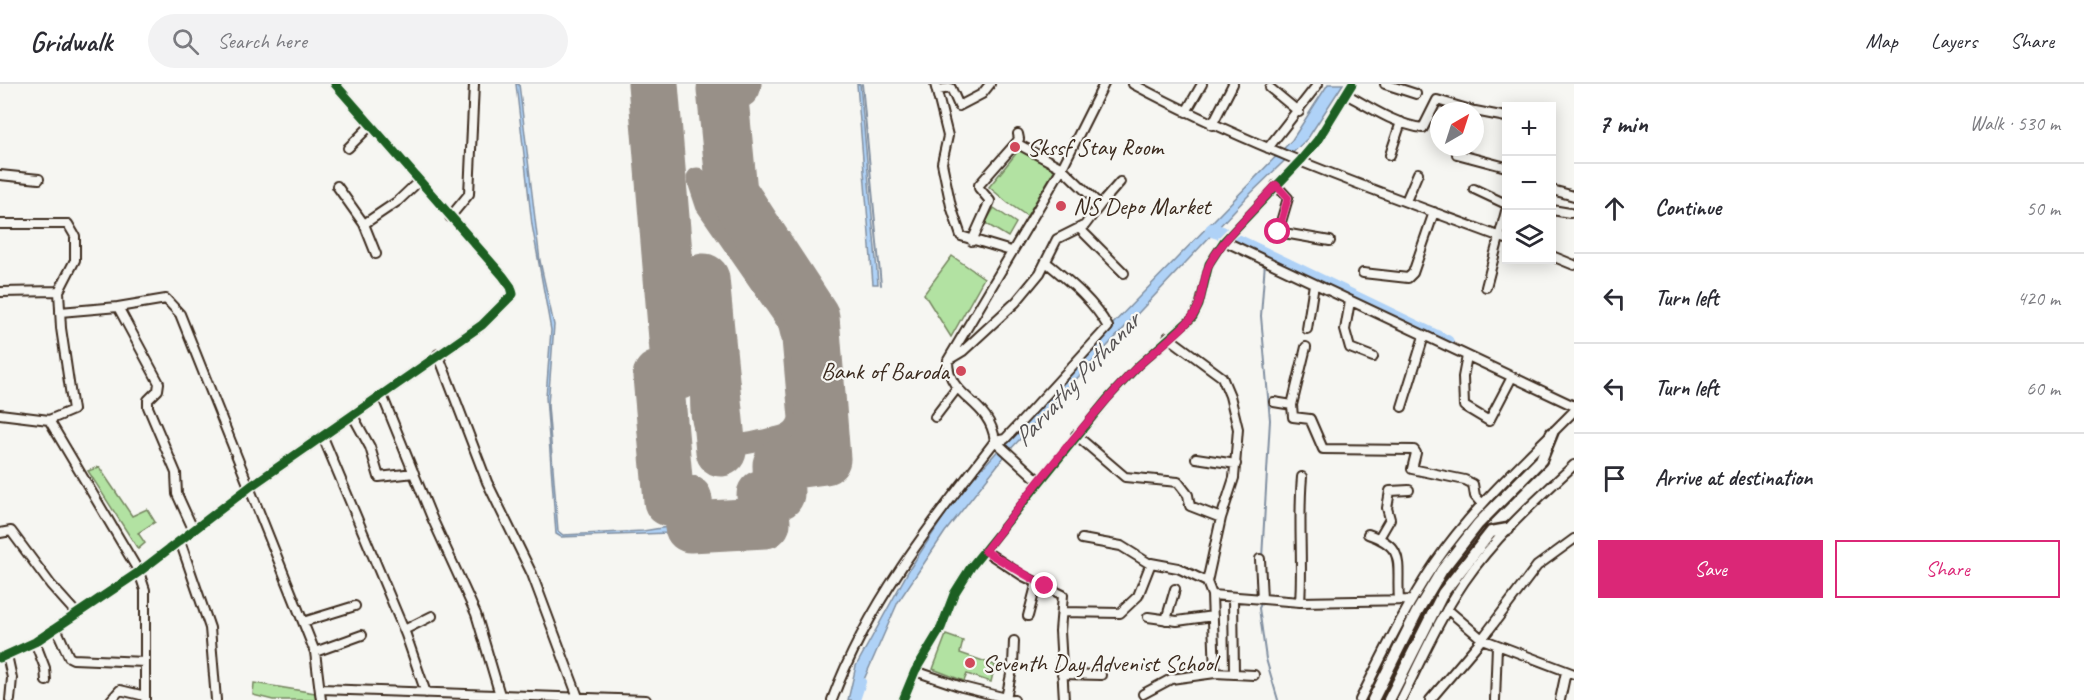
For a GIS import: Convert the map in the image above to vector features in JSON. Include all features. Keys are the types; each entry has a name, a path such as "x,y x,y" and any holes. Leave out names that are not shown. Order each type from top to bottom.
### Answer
{"highway":[{"path":"1373,700 1417,612 1442,570 1478,524 1541,460 1552,433"},
{"path":"1389,700 1443,594 1491,532 1508,529"}],"street":[{"path":"10,700 12,678 4,657 35,642 140,572 251,486 438,354 482,326 513,294 503,276 335,84"},
{"path":"450,217 469,194 474,84"},
{"path":"990,84 982,94 958,106 951,88 936,87 948,136 942,163 951,206 961,236 1011,251"},
{"path":"1039,481 995,441 993,424 957,387 948,370 948,360 1062,168 1104,84"},
{"path":"1133,84 1212,125 1502,238 1486,287"},
{"path":"1186,112 1202,84"},
{"path":"1212,125 1233,84"},
{"path":"1268,148 1299,112 1318,84"},
{"path":"903,700 915,671 941,628 954,594 971,567 1076,435 1139,365 1193,317 1199,305 1209,264 1224,241 1317,141 1352,84"},
{"path":"1385,84 1416,94"},
{"path":"1270,88 1299,112"},
{"path":"1346,94 1401,122 1423,128 1430,114"},
{"path":"1484,113 1502,116"},
{"path":"1390,155 1401,122"},
{"path":"348,148 371,126"},
{"path":"972,241 990,201 979,189 979,185 1003,154 1016,143 1018,134"},
{"path":"1016,143 1062,168 1100,205"},
{"path":"1465,156 1502,166"},
{"path":"1406,201 1418,173"},
{"path":"0,175 39,179"},
{"path":"364,224 398,201 419,181"},
{"path":"948,360 970,346 1016,302 1046,262 1057,239 1085,225 1120,182"},
{"path":"1276,185 1288,198 1278,232 1330,241"},
{"path":"337,186 364,224 376,254"},
{"path":"1474,189 1502,202"},
{"path":"1556,191 1574,196"},
{"path":"1556,211 1570,213"},
{"path":"1364,273 1408,278 1413,273 1434,212"},
{"path":"0,224 68,224 75,236 75,260 59,291 73,410 49,420 0,414"},
{"path":"1079,228 1124,273"},
{"path":"1224,241 1574,406"},
{"path":"1556,258 1574,265"},
{"path":"832,700 872,615 916,542 995,441 1005,439 1013,431 1108,327 1100,312 1078,288 1046,262"},
{"path":"1307,329 1314,284"},
{"path":"0,292 59,291"},
{"path":"60,312 118,307 166,299 175,306 251,486 315,652 321,700"},
{"path":"1350,301 1345,330 1350,348 1373,357"},
{"path":"118,307 159,382 158,390 148,400 148,407 176,473 176,490 193,530"},
{"path":"1402,408 1424,336"},
{"path":"1168,337 1222,377 1230,396 1238,429 1236,465 1221,518 1207,582 1212,595 1215,673"},
{"path":"1306,346 1292,405 1293,417 1310,419 1323,449 1414,450 1416,453 1412,469 1465,480 1473,484 1475,496 1482,504"},
{"path":"438,354 487,482 531,574 578,697"},
{"path":"1467,356 1463,377 1464,406 1489,421 1512,377"},
{"path":"934,417 957,387"},
{"path":"382,395 476,614 500,695"},
{"path":"1274,402 1292,405"},
{"path":"1360,700 1412,600 1435,562 1482,504 1574,411"},
{"path":"353,416 370,447 379,477 414,473"},
{"path":"49,420 140,572 146,590 145,698 120,690 111,700"},
{"path":"1076,435 1125,477 1178,482 1188,495 1190,506 1221,518"},
{"path":"323,437 404,630 426,693"},
{"path":"1196,458 1236,465"},
{"path":"1401,700 1447,609 1465,581 1508,529 1574,465"},
{"path":"1300,602 1303,569 1299,506 1302,477"},
{"path":"1379,538 1390,519 1387,508 1390,491 1409,490"},
{"path":"0,533 11,531 51,585 77,614"},
{"path":"1368,534 1387,541 1398,556 1399,600"},
{"path":"1082,539 1121,546 1150,564 1178,568 1207,582"},
{"path":"1432,700 1537,566 1574,539"},
{"path":"180,541 210,628 216,700"},
{"path":"985,551 1063,595 1060,631 1064,700"},
{"path":"1260,559 1262,599"},
{"path":"1063,612 1120,613 1138,596 1150,564"},
{"path":"1028,616 1037,582"},
{"path":"1166,620 1174,589"},
{"path":"1212,595 1300,602 1412,600"},
{"path":"1233,597 1234,673"},
{"path":"303,622 355,606"},
{"path":"1447,609 1482,639 1570,673 1560,700"},
{"path":"404,630 432,616"},
{"path":"1148,617 1177,621 1213,616"},
{"path":"56,628 69,657 73,659 145,662"},
{"path":"315,652 362,635"},
{"path":"915,671 1010,699 1014,641"},
{"path":"35,642 45,668 46,681"},
{"path":"1496,700 1497,645"},
{"path":"1143,694 1165,680 1215,673 1254,675"},
{"path":"1062,674 1101,675"},
{"path":"321,689 426,693 446,697 500,695 533,698 646,700"},
{"path":"968,700 970,689"}],"green space":[{"path":"1023,145 1058,164 1027,216 989,187"},
{"path":"994,208 1016,223 1008,237 985,223"},
{"path":"952,256 984,278 951,337 924,294"},
{"path":"99,467 132,516 147,509 155,522 138,533 145,543 138,549 88,471"},
{"path":"946,635 963,641 960,653 995,665 991,682 967,674 964,681 933,669"},
{"path":"254,683 315,693 316,700 273,700 253,695"}],"water":[{"path":"516,84 519,84 540,261 554,325 548,405 558,531 563,535 643,531 668,527 668,533 561,537 556,534 546,397 551,330 532,225"},
{"path":"857,84 860,84 878,284 873,284"},
{"path":"1328,84 1343,84 1308,138 1247,197 1007,453 945,532 898,602 855,700 848,700 856,666 909,570 957,496 1103,334 1292,140"}],"waterway":[{"path":"862,84 881,285"},
{"name":"Parvathy Puthanar","path":"1212,230 1222,233"},
{"path":"1231,238 1447,342"},
{"path":"1262,558 1270,420 1261,316 1265,262"},
{"path":"1261,604 1259,608 1266,659 1278,700"},
{"name":"Parvathy Puthanar","path":"856,700 862,682"}],"taxiway":[{"path":"697,178 706,205 788,323 792,339 799,418 795,428 788,434 736,445 717,443 708,435 702,422 701,406 710,324"}],"runway":[{"path":"653,84 677,375 658,376 669,501 687,500 690,527 765,523 762,495 779,494 778,465 825,459 814,317 732,192 722,89 736,84"},
{"path":"704,279 721,451"}],"cycle path":[{"path":"0,658 35,642 139,572 251,486 482,325 513,294 503,276 335,84"},
{"path":"903,700 915,671 941,628 954,594 971,567 1107,399 1139,365 1193,317 1199,305 1209,264 1224,241 1317,141 1352,84"}],"place":[{"name":"Skssf Stay Room","path":"1015,147"},
{"name":"NS Depo Market","path":"1061,206"},
{"name":"Bank of Baroda","path":"961,371"},
{"name":"Seventh Day Advenist School","path":"970,663"}],"route":[{"path":"1045,586 1023,576 985,551 1054,461 1107,399 1168,337 1193,317 1199,305 1209,264 1224,241 1276,185 1288,198 1278,232"}]}
